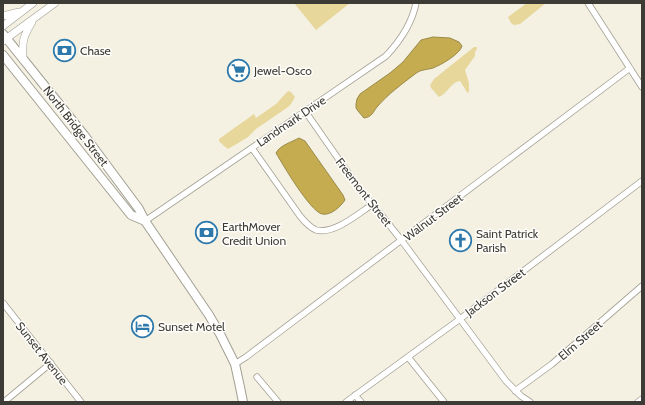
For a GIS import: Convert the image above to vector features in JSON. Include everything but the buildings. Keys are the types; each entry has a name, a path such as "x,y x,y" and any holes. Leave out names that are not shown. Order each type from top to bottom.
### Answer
{"highway":[{"name":"North Bridge Street","path":"4,38 23,59 84,135 139,209 145,221 209,315 235,364 243,402"},
{"name":"North Bridge Street","path":"3,55 131,215 145,221"}],"main road":[{"path":"3,26 33,3"},
{"path":"4,38 34,19 55,3"},
{"path":"3,16 24,10"},
{"path":"23,59 24,38 34,19"},
{"path":"3,63 13,68"}],"street":[{"name":"Landmark Drive","path":"145,221 386,56 404,35 412,20 416,3"},
{"path":"588,3 642,87"},
{"name":"Walnut Street","path":"235,364 402,241 630,68"},
{"name":"Freemont Street","path":"305,111 358,187 402,241 506,381 515,391 530,402"},
{"path":"252,148 306,224 317,230 328,230 340,226 373,204"},
{"name":"Jackson Street","path":"346,402 460,319 642,181"},
{"name":"Elm Street","path":"515,391 552,364 642,286"},
{"name":"Sunset Avenue","path":"3,303 81,402"},
{"path":"408,357 444,402"},
{"path":"4,402 51,363"},
{"path":"257,377 278,402"},
{"path":"356,395 361,402"},
{"path":"638,402 642,399"}],"shaded area":[{"path":"294,3 350,3 316,30"},
{"path":"527,3 546,3 520,24 514,25 511,23 508,17"},
{"path":"433,37 450,38 459,42 462,46 461,49 445,62 433,68 417,72 395,89 371,115 364,118 356,108 357,99 360,94 403,62 421,40"},
{"path":"474,47 477,47 475,56 465,70 469,83 469,92 467,92 460,81 454,83 439,97 430,85 434,79"},
{"path":"288,91 295,97 291,104 256,129 248,137 228,149 219,141 219,139 254,114 256,118 276,104"},
{"path":"299,138 305,141 345,200 338,208 329,214 322,214 317,211 304,197 276,153 283,146"}],"place":[{"name":"Chase","path":"64,50"},
{"name":"Jewel-Osco","path":"238,70"},
{"name":"EarthMover Credit Union","path":"206,233"},
{"name":"Saint Patrick Parish","path":"460,240"},
{"name":"Sunset Motel","path":"142,326"}]}
